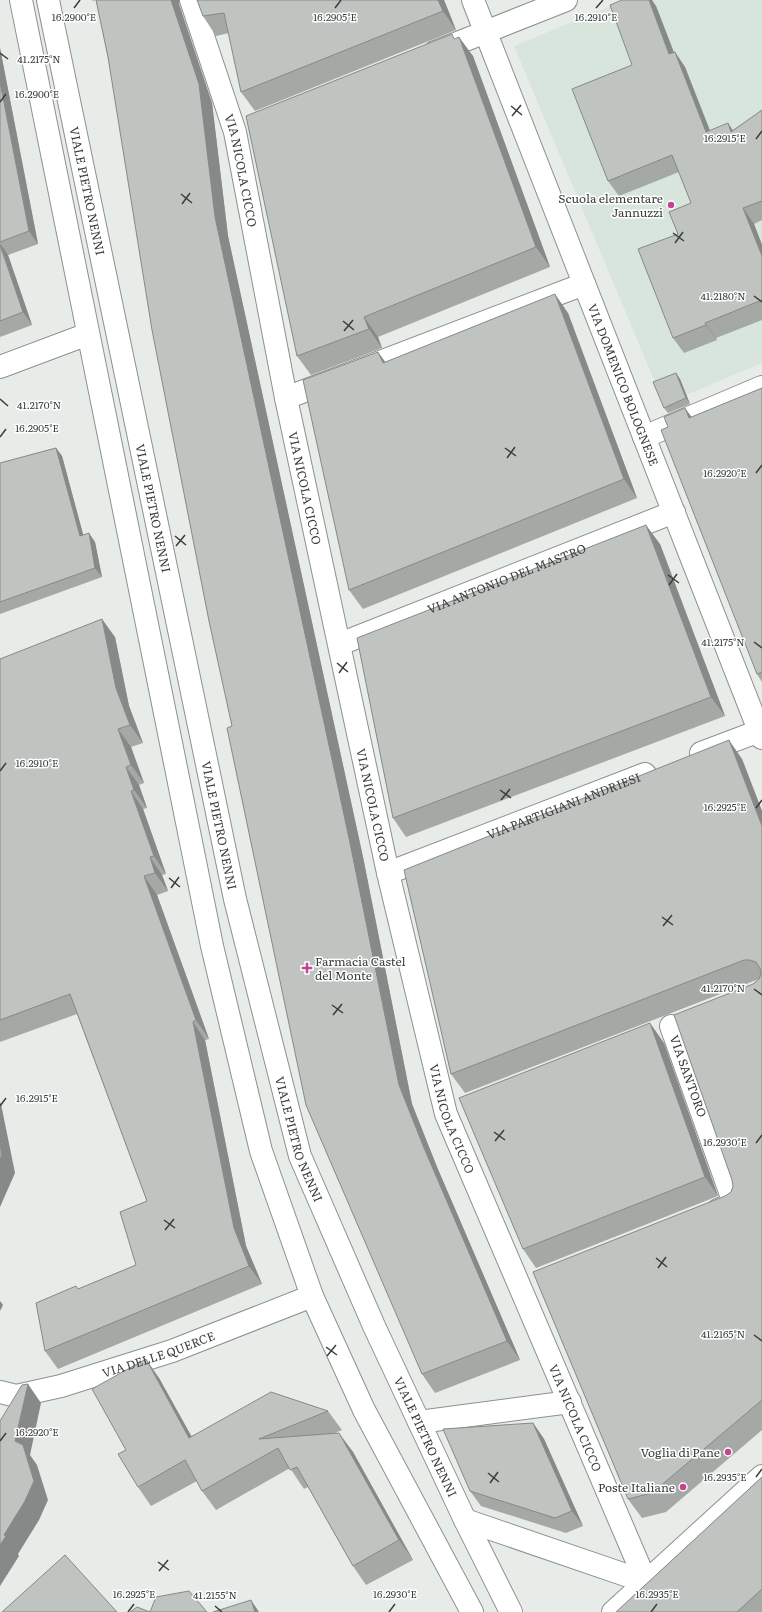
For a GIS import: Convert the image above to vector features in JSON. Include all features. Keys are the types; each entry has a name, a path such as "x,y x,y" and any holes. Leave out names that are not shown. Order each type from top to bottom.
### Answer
{"street":[{"path":"21,0 212,946 261,1151 312,1296 364,1410 472,1612"},
{"name":"VIALE PIETRO NENNI","path":"48,0 235,899 300,1156 374,1326 465,1520 511,1612"},
{"name":"VIA NICOLA CICCO","path":"191,0 235,132 286,398 388,873 446,1114 646,1582"},
{"name":"VIA DOMENICO BOLOGNESE","path":"473,0 761,733"},
{"path":"419,58 566,0"},
{"path":"235,132 257,123"},
{"path":"286,398 584,284"},
{"path":"0,367 88,334"},
{"path":"644,437 762,387"},
{"name":"VIA ANTONIO DEL MASTRO","path":"340,644 674,512"},
{"path":"685,759 761,733"},
{"name":"VIA PARTIGIANI ANDRIESI","path":"388,873 663,768"},
{"path":"650,1035 692,1018"},
{"name":"VIA SANTORO","path":"671,1026 734,1203 697,1218"},
{"path":"446,1114 468,1106"},
{"path":"520,1288 542,1280"},
{"name":"VIA DELLE QUERCE","path":"0,1392 16,1396 61,1386 172,1351 312,1296"},
{"path":"419,1422 570,1402"},
{"path":"612,1612 762,1476"},
{"path":"465,1520 646,1582"}],"shaded area":[{"name":"Scuola elementare Jannuzzi","path":"625,0 762,0 762,363 686,395 657,387 514,46"}],"building":[{"path":"96,0 171,0 199,84 215,217 349,838 399,1085 424,1148 507,1341 422,1374 306,1105 227,728 232,726 209,621 152,330 108,57"},
{"path":"197,0 438,0 443,11 241,92 224,13 203,16"},
{"path":"622,0 649,0 669,54 675,52 706,132 728,123 731,132 762,110 762,201 743,208 762,256 762,300 705,323 706,325 673,338 638,249 678,234 669,212 691,203 672,155 608,181 572,89 632,65 610,5"},
{"path":"452,34 454,39 459,37 536,247 364,317 369,329 297,356 246,116"},
{"path":"0,82 29,231 0,242"},
{"path":"0,245 23,312 0,321"},
{"path":"555,294 624,479 349,590 303,380 378,352 383,363"},
{"path":"676,373 686,398 664,408 653,382"},
{"path":"762,388 762,672 757,674 661,430 668,427 664,417 685,408 689,418"},
{"path":"56,448 80,536 89,533 95,568 0,602 0,463"},
{"path":"646,525 711,697 393,818 357,638"},
{"path":"102,619 116,688 130,725 118,729 131,765 126,767 134,790 131,791 154,856 150,857 155,873 144,876 196,1020 193,1022 234,1228 249,1266 45,1351 36,1303 76,1286 78,1289 136,1265 120,1212 147,1201 70,994 0,1020 0,659"},
{"path":"729,740 762,826 762,1400 652,1493 628,1499 533,1272 725,1196 731,1192 733,1186 732,1180 674,1015 753,984 759,979 761,974 760,968 756,962 744,960 451,1074 404,870"},
{"path":"650,1023 705,1177 523,1249 459,1098"},
{"path":"0,1144 2,1155 0,1160"},
{"path":"146,1359 189,1438 271,1392 328,1411 259,1439 339,1433 399,1540 353,1566 297,1467 290,1470 278,1448 202,1491 185,1460 138,1487 118,1454 126,1450 92,1389"},
{"path":"28,1384 15,1441 23,1445 34,1481 25,1501 4,1535 6,1536 0,1545 0,1421 22,1385"},
{"path":"533,1423 572,1511 555,1518 470,1491 443,1429"},
{"path":"762,1477 762,1589 737,1612 616,1612"},
{"path":"65,1555 117,1612 2,1612"},
{"path":"189,1591 207,1612 150,1612 156,1597"},
{"path":"251,1600 255,1612 213,1612"},
{"path":"137,1607 150,1612 130,1612"}],"place":[{"name":"Scuola elementare Jannuzzi","path":"671,205"},
{"name":"Farmacia Castel del Monte","path":"307,968"},
{"name":"Voglia di Pane","path":"728,1452"},
{"name":"Poste Italiane","path":"683,1487"}]}
